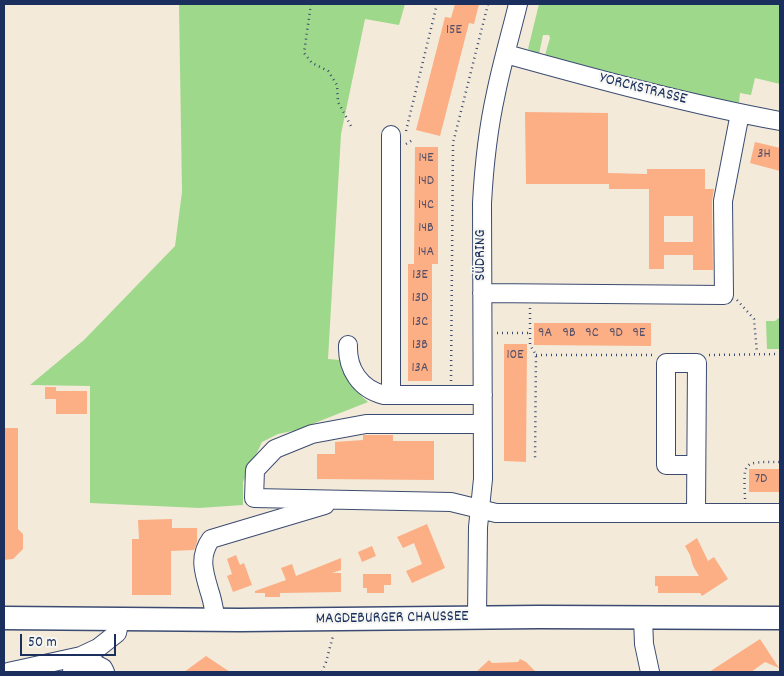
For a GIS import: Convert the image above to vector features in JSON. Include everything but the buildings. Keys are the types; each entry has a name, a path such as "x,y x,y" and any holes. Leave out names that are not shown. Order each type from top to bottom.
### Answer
{"main road":[{"name":"MAGDEBURGER CHAUSSEE","path":"4,618 338,620 476,617 780,618"}],"street":[{"name":"SÜDRING","path":"476,617 478,527 483,479 482,203 486,147 496,92 518,4"},
{"name":"YORCKSTRASSE","path":"506,54 575,73 780,121"},
{"path":"482,293 724,295 723,201 740,113"},
{"path":"391,395 398,136"},
{"path":"348,345 347,357 350,365 360,381 374,392 391,395 483,394"},
{"path":"696,465 666,464 666,363 697,363 696,512"},
{"path":"482,424 366,424 312,434 275,449 256,470 254,498 451,502 496,513 780,513"},
{"path":"216,620 204,574 204,554 206,545 211,539 342,500"},
{"path":"643,618 644,644 650,672"},
{"path":"8,672 90,653 117,633 120,619"},
{"path":"72,672 96,664 105,672"}],"path":[{"path":"311,4 304,53 312,63 328,71 337,85 338,102 351,126"},
{"path":"398,136 438,4"},
{"path":"451,395 453,144 488,4"},
{"path":"530,294 530,345 536,356 535,460"},
{"path":"724,295 736,299 754,319 757,353"},
{"path":"482,333 530,333"},
{"path":"706,355 780,354"},
{"path":"536,356 659,355"},
{"path":"745,513 746,467 754,462 780,462"},
{"path":"322,672 338,620"}],"green space":[{"path":"179,4 405,4 399,25 365,19 341,134 328,359 340,360 351,383 368,402 297,430 278,434 262,442 243,482 243,505 199,508 90,503 90,386 30,385 84,340 175,246 182,192"},
{"path":"539,4 780,4 780,84 755,78 751,95 740,93 739,103 686,92 545,55 550,38 549,35 543,35 539,54 528,49"},
{"path":"780,317 780,349 767,349 766,321 775,321"}]}
